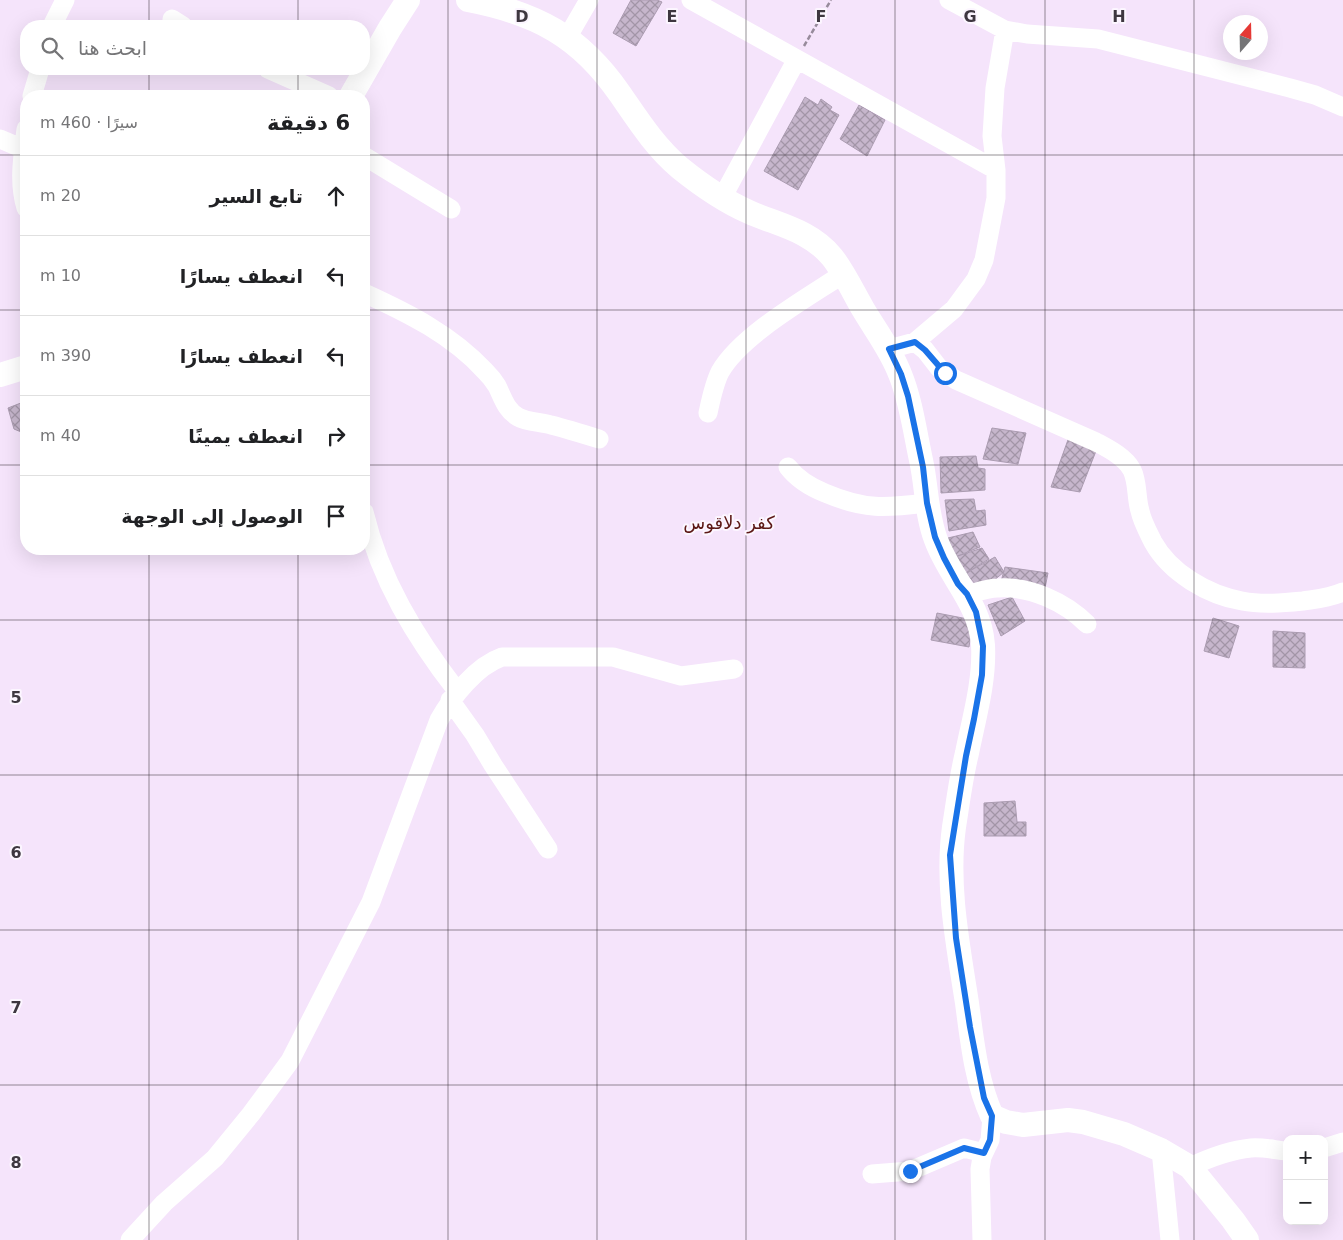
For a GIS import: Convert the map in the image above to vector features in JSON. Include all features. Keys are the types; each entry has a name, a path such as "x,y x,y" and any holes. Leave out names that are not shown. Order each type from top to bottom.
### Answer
{"main road":[{"path":"370,63 408,0"},
{"path":"468,0 514,10 552,28 568,38 603,73 619,93 633,116 663,152 694,179 747,212 803,233 831,255 843,274 889,349 901,374 908,396 923,467 927,503 935,537 958,584 967,594 980,628 983,646 982,675 954,825 951,863 956,938 970,1027 984,1098 992,1116 1006,1122 1023,1125 1068,1120 1092,1124 1124,1134 1161,1150 1190,1167 1247,1240"},
{"path":"354,90 363,75"},
{"path":"0,374 20,369"}],"street":[{"path":"55,20 65,0"},
{"path":"568,38 589,0"},
{"path":"691,0 996,170"},
{"path":"949,0 1005,30 1108,41 1290,88 1314,95 1343,107"},
{"path":"889,349 915,342 954,309 976,279 984,260 996,198 992,121 995,88 1005,30"},
{"path":"722,198 797,59"},
{"path":"34,90 38,75"},
{"path":"282,75 315,90"},
{"path":"0,139 20,148"},
{"path":"370,160 451,209"},
{"path":"708,413 720,374 737,350 776,318 843,274"},
{"path":"370,296 414,317 460,347 485,370 496,385 504,403 519,418 552,425 599,439"},
{"path":"915,342 925,350 939,368 956,380 1088,438 1118,455 1132,470 1140,512 1154,544 1178,571 1194,583 1216,593 1242,601 1262,603 1288,603 1320,599 1343,592"},
{"path":"788,467 795,476 809,486 857,505 892,507 927,503"},
{"path":"370,540 395,600 493,765 548,849"},
{"path":"967,594 995,588 1026,591 1062,605 1076,613 1087,624"},
{"path":"130,1240 164,1204 215,1158 251,1114 290,1061 371,902 439,720 453,696 488,664 502,657 613,657 682,676 734,669"},
{"path":"982,1240 980,1170 984,1153 990,1140 992,1116"},
{"path":"1328,1147 1343,1142"},
{"path":"872,1174 910,1171 964,1148 984,1153"},
{"path":"1190,1167 1235,1151 1251,1148 1283,1151"},
{"path":"1161,1150 1170,1240"}],"path":[{"path":"797,59 831,0"}],"building":[{"path":"631,0 657,0 662,2 636,46 613,33"},
{"path":"805,97 818,105 821,99 832,107 830,110 839,115 798,190 764,171"},
{"path":"859,105 885,120 867,156 840,139"},
{"path":"20,403 20,432 14,429 8,408"},
{"path":"992,428 1026,433 1018,464 983,459"},
{"path":"1069,437 1096,451 1080,492 1051,487"},
{"path":"976,456 978,468 985,469 985,490 941,493 940,457"},
{"path":"974,499 976,511 985,510 986,525 949,531 945,500"},
{"path":"973,532 980,547 955,557 948,538"},
{"path":"982,548 989,559 966,573 955,557"},
{"path":"995,557 1004,572 981,591 966,573"},
{"path":"1005,567 1048,573 1044,593 1000,585"},
{"path":"1012,597 1025,621 1001,636 988,605"},
{"path":"937,613 973,620 969,647 931,640"},
{"path":"1213,618 1239,626 1229,658 1204,651"},
{"path":"1273,631 1305,633 1305,668 1273,667"},
{"path":"1015,801 1017,822 1026,822 1026,836 984,836 984,803"}],"district":[{"name":"كفر دلاقوس","path":"729,523"}],"route":[{"path":"910,1171 964,1148 984,1153 990,1140 992,1116 984,1098 970,1027 956,938 950,855 966,756 982,675 983,646 976,612 967,594 958,584 935,537 930,519 923,467 908,396 901,374 889,349 915,342 925,350 945,373"}]}
